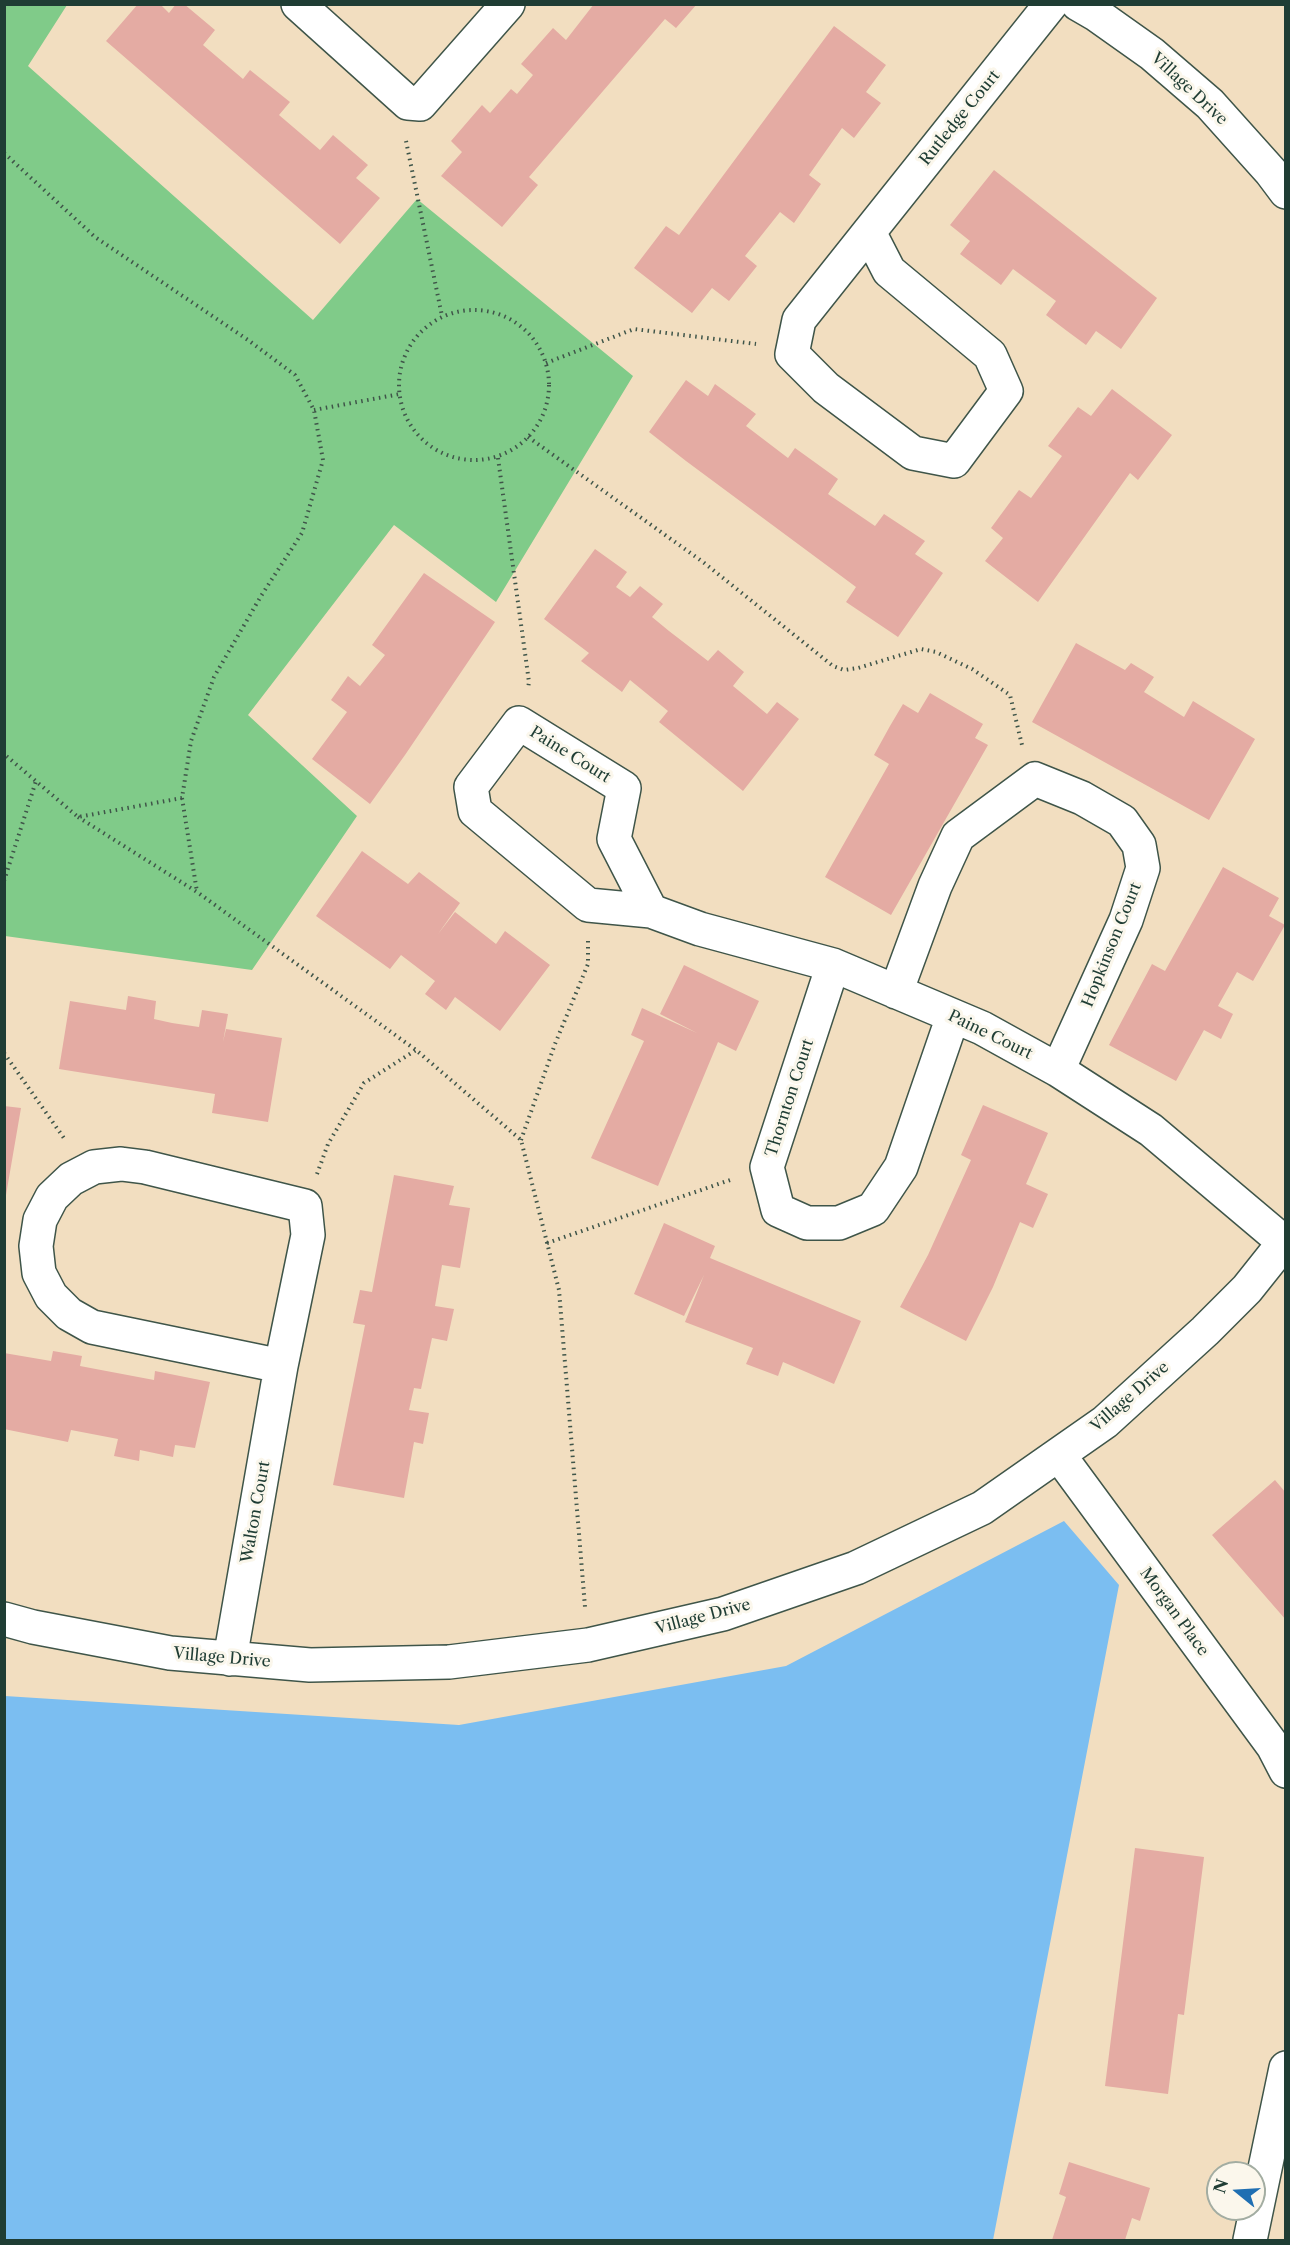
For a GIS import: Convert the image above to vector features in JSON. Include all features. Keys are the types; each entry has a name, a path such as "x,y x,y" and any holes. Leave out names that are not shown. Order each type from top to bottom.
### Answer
{"street":[{"path":"298,4 408,103 420,104 508,4"},
{"name":"Rutledge Court","path":"793,348 799,320 1051,4"},
{"name":"Village Drive","path":"1077,4 1097,15 1152,54 1210,104 1286,192"},
{"path":"793,348 792,354 826,388 913,453 954,460 1006,391 990,355 889,271 869,232"},
{"name":"Paine Court","path":"651,911 614,839 624,788 519,723 471,787 474,811 588,905 651,911 700,929 833,965 982,1028 1058,1070 1151,1130 1285,1242"},
{"path":"896,992 935,886 958,836 1035,778"},
{"name":"Hopkinson Court","path":"1035,778 1083,798 1122,821 1139,845 1143,868 1126,920 1058,1070"},
{"name":"Thornton Court","path":"833,965 768,1167 778,1210 807,1223 839,1223 873,1209 901,1167 954,1016"},
{"path":"281,1366 92,1327 69,1314 51,1296 39,1272 36,1246 40,1220 52,1197 71,1179 94,1167 121,1164 145,1167 305,1206"},
{"name":"Walton Court","path":"230,1659 281,1366 308,1235 305,1206"},
{"name":"Village Drive","path":"4,1618 33,1627 170,1653 310,1665 449,1662 588,1645 723,1614 856,1568 982,1508 1105,1422 1205,1331 1247,1288 1285,1242"},
{"name":"Morgan Place","path":"1059,1455 1273,1746 1286,1771"},
{"path":"1250,2241 1286,2068"}],"path":[{"path":"405,100 405,137 442,316"},
{"path":"4,153 94,237 248,340 295,375 314,410 324,460 302,534 261,596 214,677 191,741 182,798 197,892"},
{"path":"466,310 491,311 513,321 532,336 545,357 550,381 547,406 536,428 520,446 498,458 472,462 448,457 426,444 409,425 400,401 399,376 407,351 422,331 442,316 466,310"},
{"path":"546,363 634,329 793,348"},
{"path":"314,410 400,394"},
{"path":"528,437 703,562 833,666 844,670 858,668 921,649 936,652 972,669 999,687 1010,695 1028,762 1035,778"},
{"path":"498,458 529,682 519,723"},
{"path":"4,754 78,817 197,892 416,1050 521,1140"},
{"path":"4,880 36,781"},
{"path":"78,817 182,798"},
{"path":"588,905 588,964 555,1044 521,1140 559,1290 588,1645"},
{"path":"305,1206 328,1144 364,1083 416,1050"},
{"path":"4,1053 67,1142 94,1167"},
{"path":"547,1243 768,1167"}],"green space":[{"path":"5,4 67,5 28,66 313,320 417,199 633,376 496,602 394,525 248,715 357,816 252,970 5,936"}],"water":[{"path":"1064,1521 1119,1585 993,2240 5,2240 5,1696 459,1725 786,1666"}],"building":[{"path":"138,4 160,4 169,13 176,4 184,4 215,30 203,45 243,79 250,70 290,102 279,115 320,150 333,135 368,165 356,178 380,198 340,244 106,41"},
{"path":"594,4 697,4 676,28 665,19 529,177 538,185 502,227 441,176 462,152 451,141 482,105 490,113 511,89 517,94 533,75 521,64 553,28 566,40"},
{"path":"834,26 886,65 866,92 881,103 854,138 842,128 809,175 821,184 794,223 780,212 745,256 757,266 729,301 712,288 692,313 634,268 666,226 679,235"},
{"path":"994,170 1157,298 1121,349 1096,331 1086,345 1046,315 1056,301 1013,269 1001,285 960,254 970,241 950,225"},
{"path":"686,380 708,396 715,384 756,414 746,426 788,458 795,448 838,479 828,494 875,526 884,514 925,541 915,554 943,573 898,637 846,602 856,587 649,432"},
{"path":"1112,389 1172,435 1138,480 1130,473 1038,602 985,561 1003,538 991,528 1019,490 1031,498 1062,456 1048,446 1078,407 1091,416"},
{"path":"595,549 627,572 616,587 630,597 640,586 663,604 652,617 708,661 718,650 744,672 733,686 767,714 777,702 799,719 743,791 659,722 668,711 630,680 622,692 581,661 589,653 544,619"},
{"path":"424,573 495,622 370,804 312,759 347,712 331,700 348,676 360,686 385,655 372,645"},
{"path":"1076,643 1125,670 1131,663 1154,677 1144,692 1184,717 1193,701 1255,739 1209,820 1032,722"},
{"path":"930,693 983,724 975,738 988,745 891,915 825,877 889,764 874,755 890,726 903,704 918,713"},
{"path":"362,851 408,884 419,872 460,903 438,934 455,912 496,944 505,931 550,965 500,1031 455,997 446,1010 425,994 435,981 401,955 390,969 316,916"},
{"path":"1223,867 1279,898 1269,916 1285,925 1253,981 1237,972 1218,1006 1233,1014 1221,1039 1204,1030 1176,1081 1109,1045 1152,964 1165,971"},
{"path":"684,965 759,1001 736,1051 718,1042 658,1186 591,1158 644,1041 631,1035 642,1008 697,1033 660,1014"},
{"path":"128,996 156,1001 154,1019 172,1023 199,1027 202,1010 228,1014 223,1042 226,1029 282,1038 268,1122 212,1113 215,1094 59,1069 70,1001 126,1010"},
{"path":"983,1105 1048,1133 1026,1184 1048,1194 1033,1228 1020,1222 993,1287 966,1341 900,1307 928,1255 971,1160 961,1155"},
{"path":"4,1106 21,1108 6,1195 4,1195"},
{"path":"394,1175 454,1186 449,1205 470,1208 460,1268 442,1265 435,1306 454,1309 447,1341 432,1338 421,1389 414,1388 409,1410 429,1413 423,1444 414,1442 404,1498 333,1485 365,1325 353,1323 360,1290 372,1292"},
{"path":"664,1223 715,1246 710,1258 861,1321 834,1384 783,1362 778,1376 746,1364 753,1348 685,1322 704,1275 684,1316 634,1294"},
{"path":"53,1351 82,1356 80,1366 154,1380 155,1371 210,1382 195,1448 175,1445 173,1457 140,1450 139,1461 114,1456 118,1439 71,1430 68,1442 4,1429 4,1353 51,1361"},
{"path":"1275,1480 1286,1493 1286,1620 1212,1535"},
{"path":"1135,1848 1204,1857 1184,2015 1178,2014 1168,2094 1105,2086"},
{"path":"1069,2162 1150,2188 1140,2221 1132,2218 1125,2240 1052,2240 1066,2197 1059,2194"}]}
